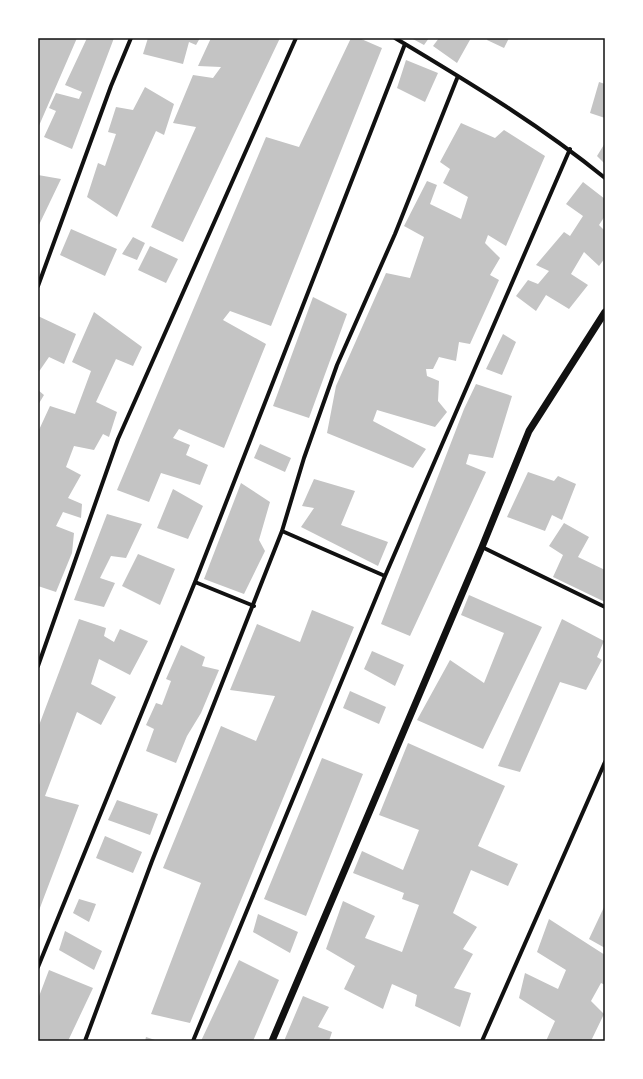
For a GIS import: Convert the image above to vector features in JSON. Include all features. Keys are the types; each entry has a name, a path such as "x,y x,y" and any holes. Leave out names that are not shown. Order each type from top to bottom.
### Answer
{"street":[{"path":"38,286 111,86 131,38"},
{"path":"38,666 118,439 296,38"},
{"path":"395,38 458,76 570,149 605,178"},
{"path":"38,967 195,582 405,44"},
{"path":"85,1041 150,868 254,606 282,531 304,458 337,365 395,234 458,76"},
{"path":"193,1041 385,576 570,149"},
{"path":"272,1041 482,546 529,431 605,312"},
{"path":"282,531 385,576"},
{"path":"482,546 605,607"},
{"path":"195,582 254,606"},
{"path":"482,1041 605,762"}],"building":[{"path":"38,38 77,38 38,128"},
{"path":"87,38 114,38 72,149 44,137 56,111 49,108 56,93 79,99 82,92 65,85"},
{"path":"148,38 200,38 196,45 189,42 183,64 143,54"},
{"path":"211,38 280,38 183,242 151,227 196,127 173,123 193,75 213,78 221,67 198,66"},
{"path":"351,38 359,38 382,48 271,326 230,311 223,320 266,344 224,448 179,429 173,438 190,445 186,455 208,465 200,485 161,473 149,502 117,490 266,137 299,147"},
{"path":"411,38 429,38 424,45"},
{"path":"439,38 471,38 457,63 433,46"},
{"path":"488,38 509,38 504,48 487,40"},
{"path":"406,60 438,73 425,102 397,88"},
{"path":"599,82 605,84 605,118 590,113"},
{"path":"145,87 174,104 164,135 156,131 117,217 87,197 98,163 105,166 116,134 108,132 116,107 133,110"},
{"path":"461,123 495,138 504,130 545,156 506,246 488,235 485,243 500,258 490,275 499,280 470,344 459,342 456,361 439,357 433,369 426,369 427,376 439,381 438,401 447,412 435,427 377,410 373,421 426,449 413,468 327,433 336,386 386,273 410,278 424,237 404,226 427,181 437,185 430,204 461,219 468,197 443,183 450,169 440,162"},
{"path":"605,143 605,164 597,156"},
{"path":"38,175 61,179 38,227"},
{"path":"583,182 605,199 605,216 599,225 605,231 605,258 599,266 584,252 571,274 588,285 569,309 546,295 536,311 516,296 528,280 538,284 549,271 536,265 564,232 570,236 583,216 566,204"},
{"path":"71,229 117,249 105,276 60,255"},
{"path":"133,237 145,243 137,260 122,254"},
{"path":"150,246 178,259 166,283 138,270"},
{"path":"313,297 347,314 309,418 273,406"},
{"path":"94,312 142,347 133,366 116,359 96,402 117,412 109,437 103,434 94,450 74,446 66,467 81,475 68,498 82,504 81,518 63,512 56,526 74,533 72,553 56,592 38,586 38,432 50,406 75,414 91,371 72,362"},
{"path":"38,316 76,334 64,364 49,357 38,373"},
{"path":"503,334 516,342 502,375 486,369"},
{"path":"476,384 512,396 493,458 469,454 466,464 486,472 410,636 381,624 464,409"},
{"path":"38,390 44,395 38,405"},
{"path":"260,444 291,458 285,472 254,458"},
{"path":"528,472 554,481 558,476 576,484 562,520 552,515 545,531 507,517"},
{"path":"314,479 355,491 341,525 388,542 378,566 301,527 314,508 302,506"},
{"path":"241,483 270,502 259,540 265,551 244,594 204,579"},
{"path":"173,489 203,506 188,539 157,528"},
{"path":"107,514 142,524 126,558 111,556 100,578 115,583 104,607 74,600"},
{"path":"564,523 589,537 578,557 605,570 605,602 553,577 563,555 549,546"},
{"path":"138,554 175,569 160,605 122,586"},
{"path":"469,595 542,627 483,749 417,720 450,660 484,683 504,633 461,615"},
{"path":"312,610 354,627 190,1023 151,1014 201,883 163,868 221,726 256,741 275,696 230,690 257,624 300,642"},
{"path":"79,619 106,628 104,636 114,642 120,629 148,641 130,675 99,659 91,684 116,697 101,725 77,712 45,796 79,805 38,913 38,728"},
{"path":"562,619 604,641 597,657 602,660 586,690 560,682 520,772 498,766"},
{"path":"181,645 205,657 202,666 219,670 201,713 187,736 176,763 146,751 154,729 146,725 156,703 162,705 171,681 166,679"},
{"path":"372,651 404,665 395,686 364,669"},
{"path":"350,691 386,707 379,724 343,708"},
{"path":"408,743 505,786 478,846 518,864 508,886 471,870 453,913 477,927 463,949 473,954 454,988 471,993 460,1027 415,1006 417,995 392,984 383,1009 344,989 355,966 326,949 343,901 375,916 365,938 402,952 419,905 402,899 404,893 353,873 362,851 403,870 419,830 379,815"},
{"path":"322,758 363,774 306,916 264,899"},
{"path":"117,800 158,814 150,835 108,820"},
{"path":"105,836 142,852 133,873 96,858"},
{"path":"79,899 96,904 89,922 73,913"},
{"path":"605,905 605,948 589,939"},
{"path":"258,914 298,932 290,953 253,932"},
{"path":"549,919 605,955 605,985 601,983 591,1001 604,1014 591,1041 546,1041 555,1021 519,998 525,973 558,989 566,970 537,952"},
{"path":"65,931 102,951 94,970 59,950"},
{"path":"239,960 279,980 253,1041 201,1041"},
{"path":"49,970 93,988 68,1041 38,1041 38,999"},
{"path":"303,996 329,1007 318,1027 332,1032 329,1041 284,1041"},
{"path":"146,1037 158,1041 145,1041"}]}
